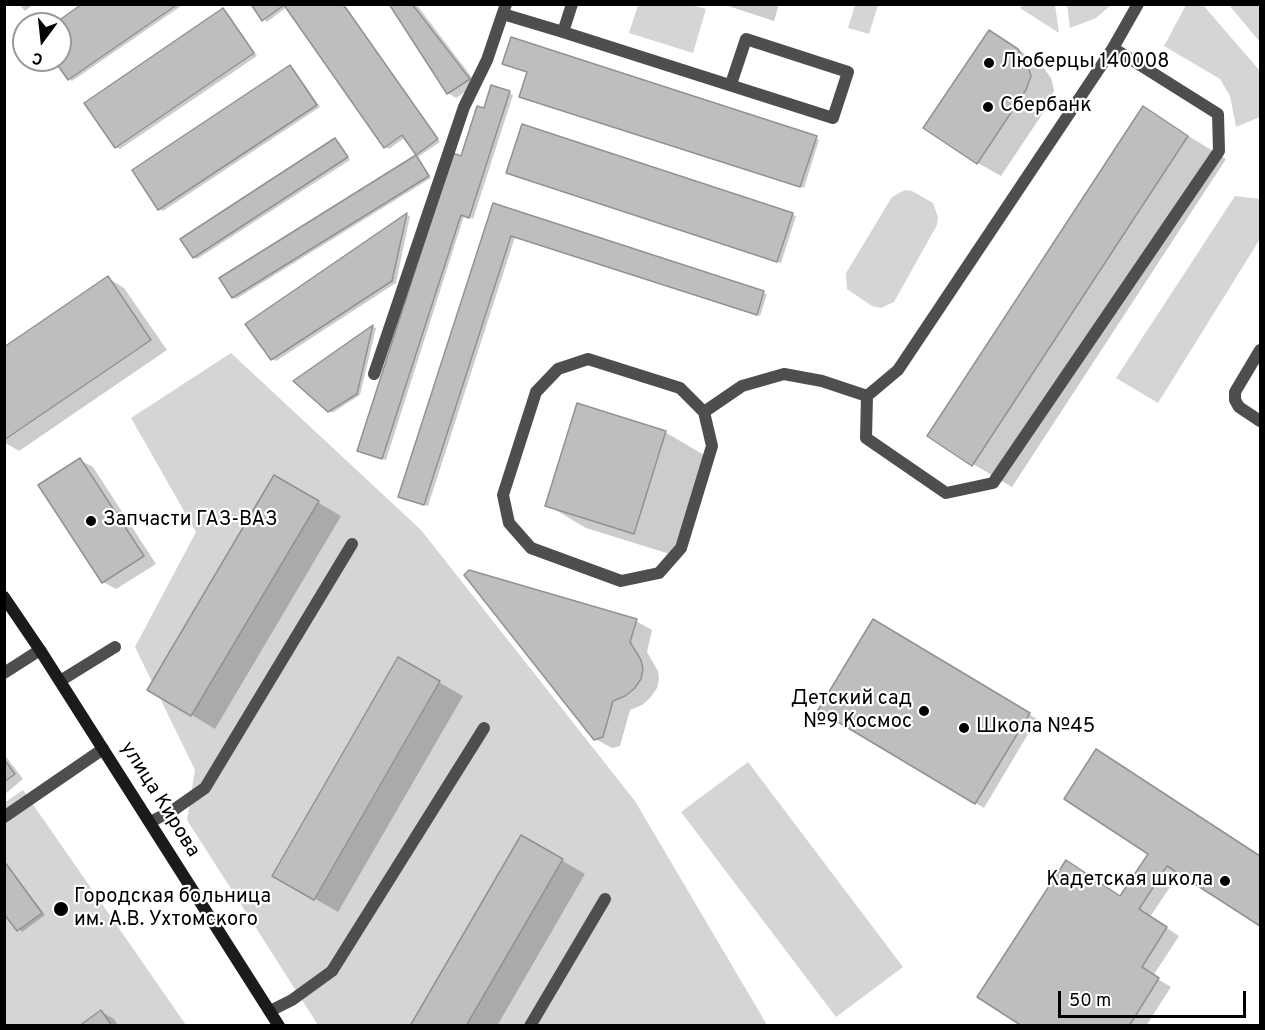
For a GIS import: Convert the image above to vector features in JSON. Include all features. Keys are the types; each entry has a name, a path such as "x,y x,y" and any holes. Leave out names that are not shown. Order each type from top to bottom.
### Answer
{"main road":[{"name":"улица Кирова","path":"4,597 60,681 279,1026"}],"lane":[{"path":"563,32 572,4"},
{"path":"1113,48 1218,114 1219,151 993,483 946,494 866,438 867,396 898,370 1113,48 1138,4"},
{"path":"374,374 464,107 487,60 504,9 563,32 833,118 848,72 746,39 731,84"},
{"path":"1260,350 1235,392 1235,399 1239,407 1260,421"},
{"path":"588,359 680,388 704,412 712,446 681,548 659,573 621,581 531,548 509,523 503,495 536,392 558,369 588,359"},
{"path":"704,412 742,386 784,374 822,381 867,396"},
{"path":"150,822 172,811 204,788 352,544"},
{"path":"60,681 115,647"},
{"path":"4,673 40,650"},
{"path":"270,1011 292,1000 332,971 484,728"},
{"path":"4,817 103,749"},
{"path":"530,1026 606,899"}],"shaded area":[{"path":"1067,4 1111,5 1096,18 1070,28"},
{"path":"638,5 691,5 706,9 693,53 629,33"},
{"path":"855,5 878,5 869,34 848,28"},
{"path":"1022,5 1055,5 1059,33 1020,8"},
{"path":"1186,5 1203,5 1260,71 1260,117 1236,127 1230,96 1220,79 1164,46"},
{"path":"1229,5 1260,5 1260,42"},
{"path":"905,190 912,191 933,203 938,217 937,225 894,302 881,308 872,306 847,289 846,273 892,197"},
{"path":"1235,196 1260,199 1260,239 1158,403 1116,378"},
{"path":"231,353 421,530 635,801 767,1025 318,1025 187,820 195,770 135,647 196,532 131,418"},
{"path":"748,762 903,967 836,1017 681,812"},
{"name":"Городская больница им. А.В. Ухтомского","path":"23,790 186,1025 5,1025 4,803"}],"building":[{"path":"82,4 178,4 68,80 62,72 72,72 71,12"},
{"path":"251,4 343,4 438,139 416,155 402,135 384,148 284,5 262,21"},
{"path":"389,4 412,4 470,79 447,94"},
{"path":"223,8 254,53 115,148 84,103"},
{"path":"989,30 1018,49 1027,63 1031,76 1026,90 977,164 923,128"},
{"path":"511,37 817,136 800,187 519,97 527,72 502,64"},
{"path":"290,65 317,105 158,210 132,170"},
{"path":"491,85 510,91 469,218 461,215 382,459 357,451 453,153 461,156 477,106 484,108"},
{"path":"1143,106 1188,136 972,466 927,436"},
{"path":"522,124 793,213 777,262 506,173"},
{"path":"335,138 348,157 193,258 180,239"},
{"path":"416,155 429,176 232,298 219,278"},
{"path":"493,203 764,291 757,315 511,236 424,505 398,497"},
{"path":"407,213 392,281 271,360 245,324"},
{"path":"108,276 151,340 4,440 4,347"},
{"path":"373,325 357,394 328,412 293,381"},
{"path":"577,403 666,431 634,534 545,506"},
{"name":"Запчасти ГАЗ-ВАЗ","path":"80,458 144,556 102,583 38,485"},
{"path":"274,475 319,501 191,716 147,690"},
{"path":"469,570 637,619 630,642 641,660 643,669 641,679 634,689 613,701 603,737 594,740 464,575"},
{"name":"Детский сад №9 Космос","path":"873,619 1030,713 975,804 818,710"},
{"path":"398,657 440,681 314,900 272,876"},
{"name":"Кадетская школа","path":"1096,749 1260,856 1260,926 1167,866 1139,909 1167,927 1142,967 1159,978 1129,1026 1022,1026 977,997 1066,860 1120,896 1148,854 1064,799"},
{"path":"4,759 15,774 4,782"},
{"path":"521,835 563,859 466,1026 410,1026"},
{"path":"4,861 42,913 17,931 4,914"},
{"path":"101,1010 112,1026 79,1026"}],"place":[{"name":"Люберцы 140008","path":"989,63"},
{"name":"Сбербанк","path":"988,107"},
{"name":"Запчасти ГАЗ-ВАЗ","path":"91,521"},
{"name":"Детский сад №9 Космос","path":"924,711"},
{"name":"Школа №45","path":"964,728"},
{"name":"Кадетская школа","path":"1225,881"},
{"name":"Городская больница им. А.В. Ухтомского","path":"61,909"}]}
